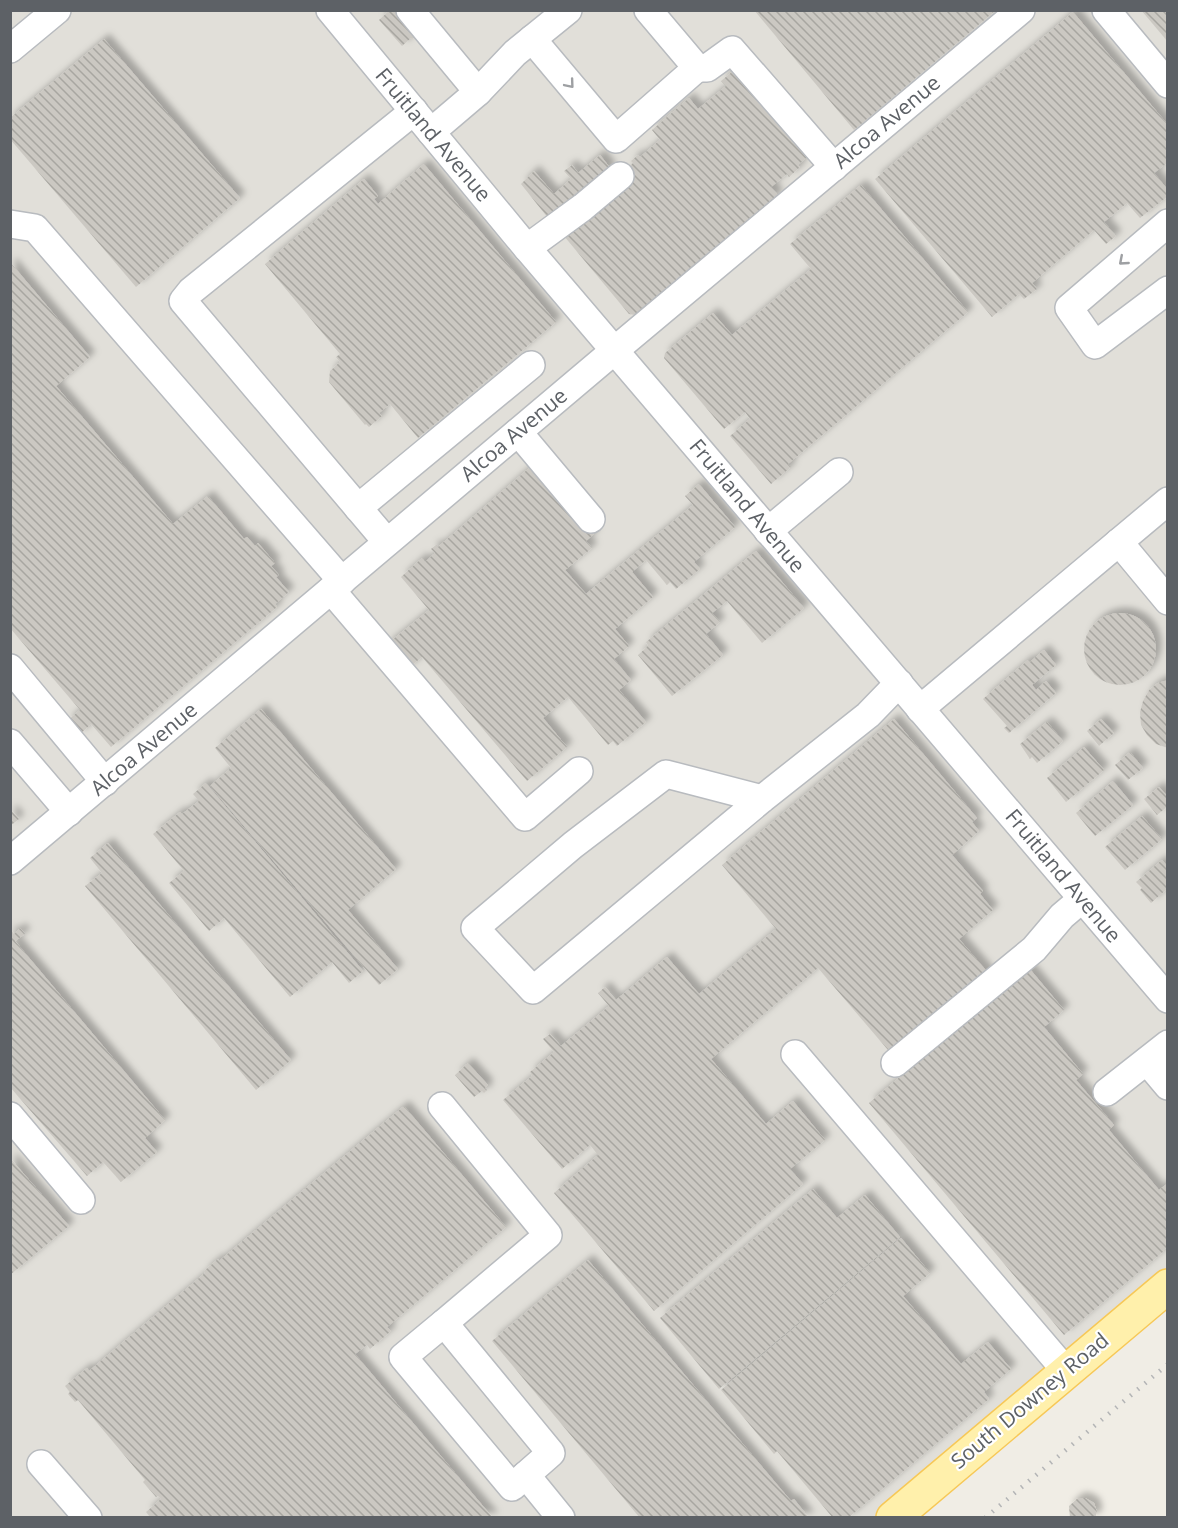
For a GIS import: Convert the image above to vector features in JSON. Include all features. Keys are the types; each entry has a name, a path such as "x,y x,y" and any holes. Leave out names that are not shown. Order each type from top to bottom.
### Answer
{"main road":[{"name":"South Downey Road","path":"893,1518 1167,1286"}],"street":[{"path":"10,49 57,10"},
{"name":"Fruitland Avenue","path":"330,10 527,248 1167,999"},
{"path":"410,10 478,92"},
{"path":"431,132 478,92 514,53 567,10"},
{"path":"648,10 698,68"},
{"name":"Alcoa Avenue","path":"10,861 1021,10"},
{"path":"1106,10 1167,84"},
{"path":"532,39 616,139 698,68 707,68 732,50 834,167"},
{"path":"387,542 183,301 191,291 414,111"},
{"path":"527,248 583,207 620,176"},
{"path":"1167,223 1068,308 1095,345 1167,290"},
{"path":"10,224 35,228 336,586 525,817 579,771"},
{"path":"358,508 531,365"},
{"path":"518,432 591,519"},
{"path":"768,531 839,472"},
{"path":"921,709 1167,501"},
{"path":"1119,543 1167,601"},
{"path":"10,668 105,782"},
{"path":"762,799 666,774 573,845 475,928 533,990 762,799 868,715 899,683"},
{"path":"10,743 69,812"},
{"path":"896,1063 1034,949 1062,916 1082,899"},
{"path":"1107,1092 1167,1044"},
{"path":"795,1054 1066,1371"},
{"path":"1147,1061 1167,1086"},
{"path":"442,1106 548,1235 444,1323 404,1357 512,1487 551,1453 444,1323"},
{"path":"10,1116 81,1200"},
{"path":"41,1464 88,1518"},
{"path":"526,1475 561,1518"}],"shaded area":[{"path":"10,11 1167,11 1167,1273 876,1517 11,1517"}],"building":[{"path":"390,10 402,10 415,37 402,46 379,20"},
{"path":"754,10 996,10 854,130"},
{"path":"1141,10 1168,10 1168,42"},
{"path":"1073,12 1168,125 1168,162 1154,173 1168,190 1168,196 1140,218 1127,203 1104,222 1116,236 1106,244 1094,230 1032,283 1037,289 1024,299 1019,294 992,317 875,179"},
{"path":"104,39 240,198 136,287 10,139 10,118"},
{"path":"738,67 813,152 798,165 800,167 789,177 787,174 771,187 778,195 635,315 629,314 564,236 629,172 633,163 631,161 638,155 640,157 660,140 652,130 689,98 698,109 726,86 721,81"},
{"path":"600,155 611,169 548,218 521,184 534,171 554,194 571,179 564,171 572,165 578,173"},
{"path":"424,164 556,322 418,438 390,404 379,413 382,416 369,427 365,425 329,382 330,371 340,362 336,357 340,354 265,264 364,179 378,196 374,199 378,204"},
{"path":"861,185 968,312 788,464 791,467 771,484 730,436 750,419 745,412 724,429 664,358 665,353 713,313 732,335 811,269 790,244"},
{"path":"10,262 90,357 56,386 173,524 208,496 244,539 247,537 255,546 258,543 275,563 271,566 279,575 276,577 289,592 275,604 277,607 111,747 91,724 79,735 67,721 80,710 10,628"},
{"path":"535,463 594,534 586,541 592,548 565,570 586,594 693,505 685,496 699,484 735,527 694,562 700,569 676,589 670,582 667,585 646,560 632,572 653,597 615,629 629,646 614,659 631,680 619,690 646,722 617,746 613,741 608,745 568,697 543,718 567,747 527,781 422,657 406,670 386,645 429,610 401,577 422,558 425,562 435,553 431,549 436,545 438,547"},
{"path":"756,551 804,608 762,643 727,601 712,613 720,622 706,634 723,655 672,696 638,655 647,647 646,642"},
{"path":"1127,613 1146,623 1154,635 1156,649 1154,663 1146,675 1134,683 1113,685 1094,675 1086,663 1084,642 1094,623 1106,615"},
{"path":"1044,650 1056,665 1032,685 1036,690 1046,681 1056,693 1009,733 1004,728 1007,726 983,699 1028,660 1030,662"},
{"path":"1168,680 1168,748 1156,744 1147,735 1141,725 1140,712 1149,690 1158,683"},
{"path":"261,709 396,869 348,910 398,969 379,985 210,786 231,768 215,748"},
{"path":"894,719 977,818 972,822 979,831 952,855 983,891 980,894 993,910 959,939 990,975 894,1057 818,968 711,1059 766,1124 793,1101 825,1140 790,1169 803,1184 654,1311 554,1193 598,1155 590,1145 562,1169 503,1100 532,1076 530,1072 554,1052 543,1039 550,1034 561,1046 609,1006 598,993 605,987 616,1000 667,957 699,994 776,929 722,865"},
{"path":"1101,719 1114,733 1099,746 1087,731"},
{"path":"1047,722 1063,741 1037,763 1032,757 1030,759 1020,744"},
{"path":"1084,747 1104,770 1066,802 1047,778"},
{"path":"1130,752 1143,768 1128,780 1115,765"},
{"path":"1113,781 1133,805 1095,836 1076,813"},
{"path":"206,783 363,971 349,983 332,962 290,997 224,918 209,931 169,883 184,871 153,834 180,812 182,814 199,801 193,794"},
{"path":"1159,787 1168,797 1168,806 1157,815 1144,799"},
{"path":"10,809 19,819 10,826"},
{"path":"1142,816 1162,839 1125,870 1105,847"},
{"path":"108,843 291,1060 256,1090 85,886 102,873 90,858"},
{"path":"1162,860 1168,867 1168,888 1151,903 1136,882"},
{"path":"20,928 25,934 15,941 165,1120 145,1138 157,1152 121,1182 103,1162 87,1176 10,1087 10,929 14,934"},
{"path":"1029,968 1064,1010 1044,1027 1083,1074 1076,1080 1114,1125 1109,1130 1159,1190 1168,1183 1168,1246 1064,1335 869,1103"},
{"path":"468,1063 488,1085 484,1093 482,1091 474,1097 455,1075"},
{"path":"404,1106 506,1227 387,1327 391,1331 370,1349 367,1345 355,1354 493,1518 151,1518 146,1512 161,1499 156,1497 143,1482 145,1480 78,1400 75,1402 68,1394 70,1392 65,1386 87,1368 89,1371 205,1273 204,1271 218,1259 219,1261"},
{"path":"10,1158 69,1226 10,1275"},
{"path":"813,1189 837,1218 865,1195 900,1237 719,1389 660,1318"},
{"path":"901,1238 930,1273 903,1296 961,1364 988,1342 1011,1369 984,1392 989,1399 848,1518 833,1518 777,1451 774,1454 721,1390"},
{"path":"588,1260 791,1501 794,1499 809,1518 640,1518 492,1341"},
{"path":"1078,1498 1085,1498 1094,1503 1097,1512 1095,1518 1070,1518 1069,1506"}],"railway":[{"path":"985,1518 1168,1364"}]}
